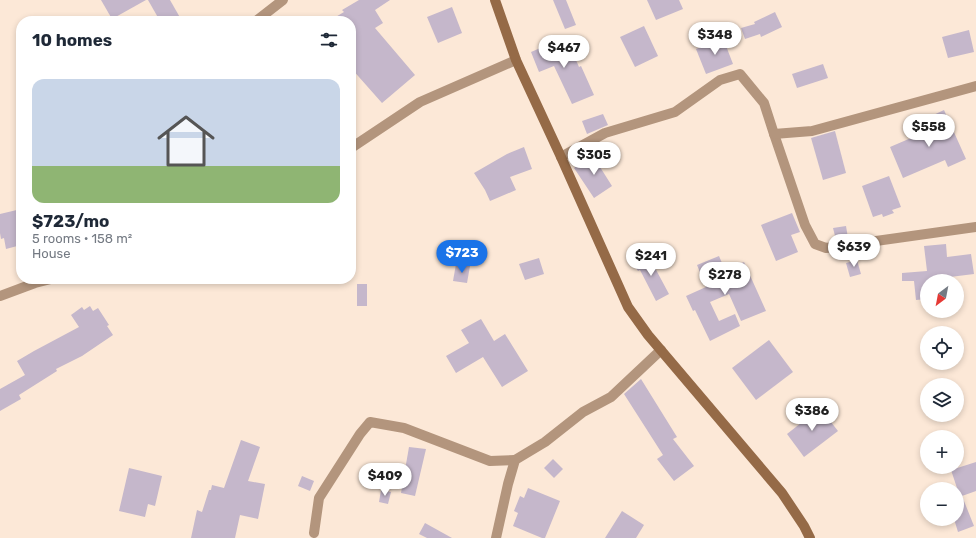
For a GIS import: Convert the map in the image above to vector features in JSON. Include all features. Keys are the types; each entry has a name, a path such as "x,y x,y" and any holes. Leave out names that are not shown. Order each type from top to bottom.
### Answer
{"street":[{"path":"262,16 283,0"},
{"path":"495,0 516,60 628,307 641,326 782,493 804,526 810,538"},
{"path":"356,145 420,102 516,60"},
{"path":"561,157 605,132 675,112 720,80 740,74 764,103 805,225 815,244 826,248 976,227"},
{"path":"774,134 812,131 976,86"},
{"path":"0,296 32,284"},
{"path":"314,533 319,498 360,434 370,422 404,428 490,461 515,460 545,442 583,412 611,397 661,350"},
{"path":"496,538 515,460"}],"building":[{"path":"101,0 146,0 117,16 110,16"},
{"path":"148,0 170,0 179,16 157,16"},
{"path":"359,0 390,0 375,10 383,23 375,28 415,75 382,103 356,74 356,16 337,16 344,12 342,10"},
{"path":"553,0 566,0 576,25 565,29"},
{"path":"647,0 679,0 683,9 656,20"},
{"path":"452,7 462,33 438,43 427,17"},
{"path":"775,12 782,27 761,37 760,34 745,39 741,28 755,24 754,22"},
{"path":"644,26 658,56 635,67 620,37"},
{"path":"969,30 974,52 948,58 942,37"},
{"path":"566,37 579,67 581,66 594,95 572,104 554,66 539,72 531,52"},
{"path":"723,38 733,64 706,74 696,49"},
{"path":"823,64 828,78 797,88 792,74"},
{"path":"944,110 966,159 948,167 945,160 903,178 890,147 932,129 927,118"},
{"path":"603,114 608,125 587,134 582,121"},
{"path":"835,131 846,173 823,180 811,138"},
{"path":"524,147 532,169 510,177 516,190 490,201 474,173 507,154"},
{"path":"597,154 604,164 600,167 612,186 594,198 574,168"},
{"path":"889,176 901,207 892,210 894,213 883,217 882,214 873,217 862,186"},
{"path":"16,210 16,246 6,249 4,238 1,239 0,214"},
{"path":"792,213 800,232 791,235 798,252 776,261 761,225"},
{"path":"846,226 848,238 836,240 833,228"},
{"path":"946,244 947,257 971,254 974,274 964,275 964,274 920,274 920,300 916,300 914,281 902,281 902,273 927,271 924,246"},
{"path":"871,248 873,256 861,258 859,250"},
{"path":"647,253 669,294 656,301 640,270 638,271 632,262"},
{"path":"719,256 725,270 744,262 766,311 741,321 729,294 710,302 719,321 735,314 740,326 710,341 695,310 693,311 686,296 706,287 697,265"},
{"path":"539,258 544,274 525,280 519,264"},
{"path":"857,260 861,274 850,277 846,263"},
{"path":"456,264 470,266 467,283 453,281"},
{"path":"357,284 367,284 367,306 357,306"},
{"path":"90,306 93,311 98,308 109,325 107,326 113,335 82,356 56,369 57,371 19,395 21,399 0,411 0,389 25,375 17,361 79,327 71,315 82,307 84,310"},
{"path":"481,319 494,341 505,334 528,371 502,387 483,357 456,373 446,356 469,343 461,330"},
{"path":"769,340 793,372 756,400 732,368"},
{"path":"641,379 677,437 673,439 694,466 674,481 657,459 663,455 624,394"},
{"path":"820,408 838,431 804,457 787,434"},
{"path":"241,440 260,447 248,481 265,484 258,519 240,515 235,538 191,538 197,510 202,512 212,485 224,488"},
{"path":"409,447 426,449 415,496 401,493"},
{"path":"553,459 563,469 554,478 544,468"},
{"path":"976,462 976,491 964,495 964,482 955,482 952,474 964,474 964,466"},
{"path":"129,468 162,476 155,506 148,504 145,517 119,511"},
{"path":"302,476 314,481 310,491 298,486"},
{"path":"528,488 560,501 545,538 513,526 518,513 514,511 520,496 524,498"},
{"path":"381,490 391,492 388,504 379,502"},
{"path":"964,501 974,526 958,532 956,526 964,526"},
{"path":"622,511 644,525 636,538 605,538"},
{"path":"425,523 452,538 427,538 419,534"}]}
